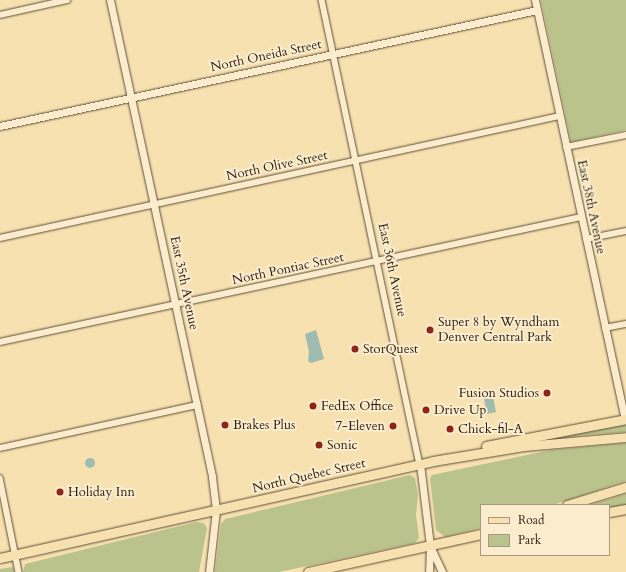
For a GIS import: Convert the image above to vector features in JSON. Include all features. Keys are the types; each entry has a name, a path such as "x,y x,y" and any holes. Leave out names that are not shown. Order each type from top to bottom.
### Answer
{"main road":[{"path":"470,454 498,443 625,419"},
{"name":"North Quebec Street","path":"0,558 470,454 626,437"},
{"path":"570,504 626,487"},
{"path":"610,512 626,509"},
{"path":"308,572 480,535"}],"street":[{"path":"0,14 67,0"},
{"name":"East 35th Avenue","path":"110,0 155,204 212,477 216,510 209,572"},
{"name":"East 36th Avenue","path":"322,0 420,464 430,546 429,572"},
{"name":"East 38th Avenue","path":"535,0 625,419"},
{"name":"North Oneida Street","path":"0,126 537,10"},
{"name":"North Olive Street","path":"0,238 560,116"},
{"path":"566,147 626,135"},
{"name":"North Pontiac Street","path":"0,342 581,217"},
{"path":"586,239 626,231"},
{"path":"605,328 626,324"},
{"path":"0,448 197,405"},
{"path":"0,478 19,572"},
{"name":"East 36th Avenue","path":"430,546 442,572"}],"green space":[{"path":"541,0 626,0 626,130 571,142"},
{"path":"626,423 626,432 558,437"},
{"path":"626,443 626,481 556,504 480,504 480,528 445,537 436,530 430,478 432,475 550,450"},
{"path":"410,475 415,478 418,495 416,515 419,538 415,543 279,572 215,572 221,524 225,519"},
{"path":"626,494 626,506 610,509 610,504 593,504"},
{"path":"196,522 204,523 207,528 199,572 23,572 25,564"},
{"path":"13,567 15,572 0,572 0,569"}],"shaded area":[{"path":"316,330 324,359 311,363 308,361 309,352 305,334"},
{"path":"493,397 496,412 487,414 484,399"},
{"path":"88,458 92,458 95,463 92,468 88,468 85,465 85,461"}],"place":[{"name":"Super 8 by Wyndham Denver Central Park","path":"430,330"},
{"name":"StorQuest","path":"355,349"},
{"name":"Fusion Studios","path":"547,393"},
{"name":"FedEx Office","path":"313,406"},
{"name":"Drive Up","path":"426,410"},
{"name":"Brakes Plus","path":"225,425"},
{"name":"7-Eleven","path":"393,426"},
{"name":"Chick-fil-A","path":"450,429"},
{"name":"Sonic","path":"319,445"},
{"name":"Holiday Inn","path":"60,492"}]}
